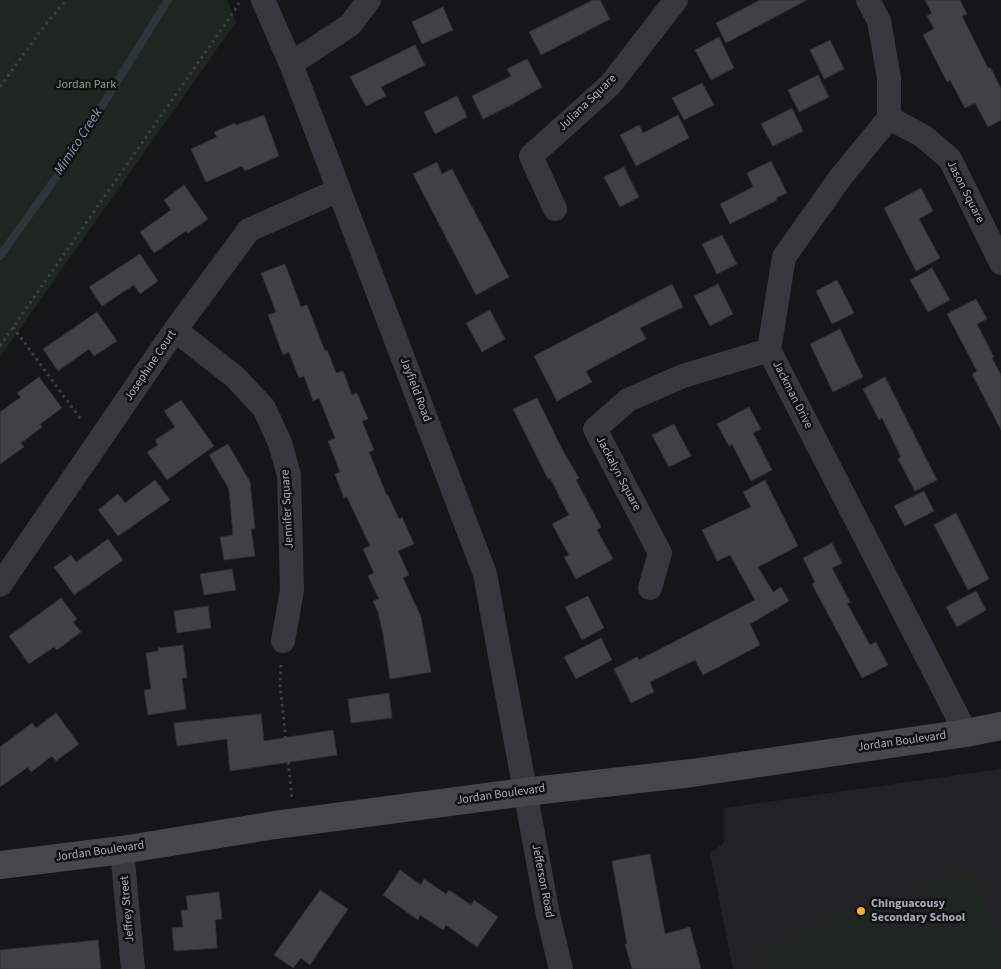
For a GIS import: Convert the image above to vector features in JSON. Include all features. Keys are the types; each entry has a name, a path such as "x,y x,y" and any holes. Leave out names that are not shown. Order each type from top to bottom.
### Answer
{"street":[{"name":"Jayfield Road","path":"263,0 291,64 485,574 525,792"},
{"path":"291,64 350,25 369,0"},
{"name":"Juliana Square","path":"555,209 531,156 610,85 676,0"},
{"path":"868,0 879,21 888,78 889,118"},
{"name":"Jason Square","path":"889,118 923,136 950,159 1001,263"},
{"name":"Jackman Drive","path":"889,118 840,178 784,257 769,350 966,733"},
{"name":"Josephine Court","path":"0,585 175,330 250,230 339,190"},
{"name":"Jennifer Square","path":"175,330 235,377 264,408 280,443 289,475 292,590 283,641"},
{"name":"Jackalyn Square","path":"650,588 660,553 595,429 628,400 683,376 769,350"},
{"name":"Jordan Boulevard","path":"0,865 122,850 295,823 525,792 692,773 966,733 1001,726"},
{"name":"Jefferson Road","path":"525,792 548,915 561,969"},
{"name":"Jeffrey Street","path":"122,850 133,969"}],"path":[{"path":"0,87 45,25 66,0"},
{"path":"0,346 230,18 240,0"},
{"path":"13,327 98,444"},
{"path":"283,641 280,685 295,823"}],"shaded area":[{"name":"Chinguacousy Secondary School","path":"1001,769 1001,969 733,969 710,853 724,843 724,808"}],"green space":[{"name":"Jordan Park","path":"0,0 227,0 236,22 0,357"},
{"path":"972,872 1001,948 1001,969 766,969 760,952"}],"building":[{"path":"593,0 600,0 610,19 541,55 529,32"},
{"path":"760,0 807,0 726,43 716,23"},
{"path":"925,0 960,0 967,14 962,16 988,68 990,67 1001,88 1001,120 988,127 975,103 965,108 950,80 947,82 923,35 934,29 927,16 932,13"},
{"path":"443,7 453,30 422,44 412,22"},
{"path":"719,37 734,68 711,80 695,50"},
{"path":"830,40 844,69 824,79 810,50"},
{"path":"415,45 425,65 381,87 386,96 366,106 350,77"},
{"path":"527,59 542,87 483,119 472,96 511,76 507,69"},
{"path":"818,75 829,97 799,112 788,90"},
{"path":"702,83 714,105 684,120 672,98"},
{"path":"457,96 467,117 435,134 424,112"},
{"path":"792,108 803,131 773,146 761,124"},
{"path":"264,115 279,156 245,171 242,166 206,182 191,149 217,137 214,132 235,123 236,125"},
{"path":"678,115 689,138 636,166 620,135 639,125 643,133"},
{"path":"771,161 787,193 730,224 720,204 753,187 747,173"},
{"path":"437,162 442,174 452,169 509,277 476,295 413,174"},
{"path":"624,167 639,197 620,207 604,177"},
{"path":"184,185 208,219 188,233 186,231 154,253 140,232 171,210 164,200"},
{"path":"921,188 933,211 919,219 940,258 916,271 884,208"},
{"path":"722,235 737,264 717,274 702,244"},
{"path":"140,254 158,281 140,294 134,285 102,306 89,287"},
{"path":"285,264 301,307 307,305 336,373 343,371 352,395 357,393 368,419 362,421 374,450 369,452 387,496 399,519 402,517 414,544 398,551 409,575 403,578 421,617 431,672 390,679 383,634 378,612 373,601 379,599 368,576 374,573 363,549 370,546 347,497 344,498 335,474 340,472 328,441 335,438 319,398 313,401 304,376 299,378 289,352 283,355 268,315 276,312 261,273"},
{"path":"932,268 950,300 928,312 910,280"},
{"path":"837,280 854,313 832,324 816,291"},
{"path":"672,284 683,307 640,328 646,339 586,371 592,382 557,401 534,356"},
{"path":"718,284 733,314 710,326 694,296"},
{"path":"976,299 987,319 977,324 1001,375 1001,430 972,374 977,371 947,314"},
{"path":"490,310 505,339 482,352 466,323"},
{"path":"97,312 117,341 94,356 89,349 58,371 43,349"},
{"path":"840,329 863,377 833,392 810,344"},
{"path":"39,377 62,408 40,424 42,427 21,443 24,447 0,464 0,412 21,397 17,393"},
{"path":"885,377 937,480 915,491 898,459 901,457 882,418 879,420 863,389"},
{"path":"537,398 562,449 579,478 576,480 601,527 597,530 613,559 576,579 564,557 569,555 552,524 569,515 550,478 548,479 513,409"},
{"path":"181,400 214,446 167,480 147,452 158,445 155,440 175,427 164,411"},
{"path":"749,407 761,429 753,433 772,470 751,481 732,444 729,446 717,424"},
{"path":"674,424 691,456 669,467 652,435"},
{"path":"228,444 250,482 255,528 251,529 255,556 224,560 220,537 233,535 229,489 209,455"},
{"path":"155,480 170,500 118,536 98,510 118,494 125,503"},
{"path":"765,480 798,546 758,567 773,592 781,587 789,601 750,624 760,645 703,675 695,660 650,682 654,692 631,703 614,669 637,657 639,660 755,600 730,555 717,561 702,530 751,507 743,492"},
{"path":"924,491 934,511 905,526 894,506"},
{"path":"956,513 989,579 968,590 934,525"},
{"path":"108,539 123,560 74,595 54,567 71,555 76,562"},
{"path":"832,543 842,563 832,568 850,602 847,603 870,645 876,642 888,665 862,678 812,584 815,582 803,558"},
{"path":"232,569 236,590 204,595 200,574"},
{"path":"976,591 986,610 957,627 946,607"},
{"path":"588,596 604,628 582,640 565,607"},
{"path":"61,598 77,619 73,622 81,632 57,650 54,647 29,664 9,636"},
{"path":"208,606 211,628 177,633 174,611"},
{"path":"601,638 612,660 576,679 564,657"},
{"path":"183,645 187,678 182,678 186,709 148,715 144,690 151,689 146,653 158,651 158,648"},
{"path":"389,693 392,718 351,723 348,699"},
{"path":"56,713 79,744 56,761 52,756 31,772 28,767 0,787 0,747 32,723 36,728"},
{"path":"261,714 264,741 333,730 337,755 230,771 227,739 177,746 174,723"},
{"path":"650,854 665,934 690,927 701,969 632,969 625,944 627,944 612,861"},
{"path":"400,870 421,885 424,879 446,894 449,890 471,905 474,900 498,917 477,947 446,925 443,930 420,915 418,920 383,895"},
{"path":"320,890 348,909 310,965 301,958 293,968 274,955"},
{"path":"219,892 222,919 215,920 217,948 174,951 172,928 183,927 181,910 188,910 186,896"},
{"path":"98,940 101,969 0,969 0,950"}],"waterway":[{"name":"Mimico Creek","path":"0,256 65,165 168,0"}],"place":[{"name":"Chinguacousy Secondary School","path":"861,911"}]}
